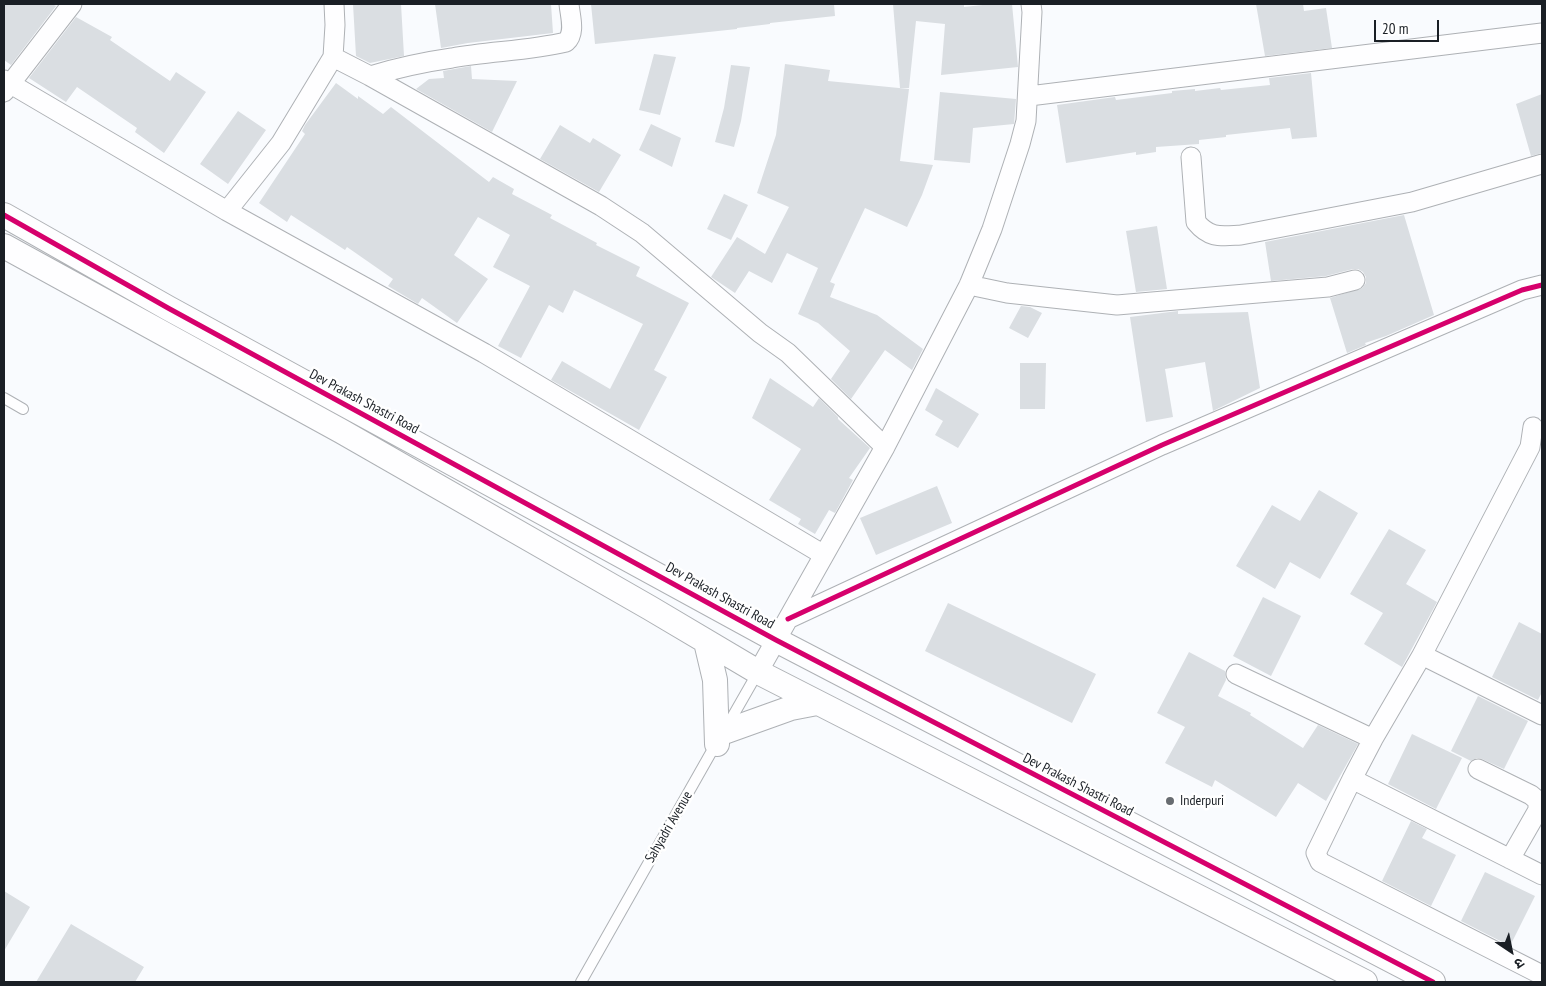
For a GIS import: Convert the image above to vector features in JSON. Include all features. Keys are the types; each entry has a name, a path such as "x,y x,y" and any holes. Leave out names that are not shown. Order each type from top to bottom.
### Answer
{"street":[{"path":"72,4 6,86 226,211 484,353 824,555"},
{"path":"226,211 281,142 333,58 334,4"},
{"path":"370,76 453,58 566,42 571,37 572,31 569,4"},
{"path":"758,672 885,446 969,285 992,229 1026,121 1029,96 1031,4"},
{"path":"1029,96 1542,33"},
{"path":"333,58 370,76 602,206 642,233 760,333 788,353 885,446"},
{"path":"1191,157 1196,222 1203,230 1215,236 1240,235 1412,202 1542,164"},
{"name":"Dev Prakash Shastri Road","path":"4,215 168,308 776,640 1433,982"},
{"path":"4,246 341,431 758,672 1365,982"},
{"path":"969,285 1007,293 1117,305 1328,287 1355,280"},
{"path":"788,620 1162,445 1522,290 1542,285"},
{"path":"1533,427 1530,447 1422,655 1352,779 1317,848 1317,856 1320,862 1542,975"},
{"path":"706,642 715,680 720,738 791,708 818,703"},
{"path":"1422,655 1542,714"},
{"path":"1236,674 1373,739"},
{"path":"1478,768 1534,797 1538,801 1538,810 1510,859"},
{"path":"1352,779 1542,875"}],"lane":[{"path":"4,398 23,409"},
{"name":"Sahyadri Avenue","path":"581,982 758,672"}],"building":[{"path":"4,4 52,4 56,6 11,65 4,60"},
{"path":"353,4 401,4 404,56 370,63 356,56"},
{"path":"435,4 551,4 553,33 441,48"},
{"path":"591,4 834,4 835,16 770,23 737,29 595,44"},
{"path":"893,4 964,4 964,7 1012,4 1018,67 941,75 945,24 916,21 909,88 900,88"},
{"path":"1256,4 1303,4 1304,11 1326,8 1332,48 1265,56"},
{"path":"76,17 112,37 110,40 170,81 176,72 206,92 164,153 135,132 137,128 77,87 66,102 29,78"},
{"path":"654,54 676,57 660,115 639,110"},
{"path":"785,64 830,70 828,81 909,89 900,161 933,165 907,227 865,208 830,282 835,284 830,297 877,315 923,349 912,370 885,350 851,399 831,379 850,351 818,323 798,314 818,268 787,253 772,283 749,271 735,293 711,277 737,237 765,254 789,207 757,193 776,135"},
{"path":"731,65 750,67 741,121 734,147 715,142 724,108"},
{"path":"471,66 472,79 517,81 492,132 416,89 429,79 444,78 443,71"},
{"path":"1311,73 1317,137 1292,139 1290,128 1226,135 1226,137 1199,140 1199,144 1156,147 1156,152 1136,155 1136,152 1066,163 1057,105 1115,97 1116,100 1172,93 1172,91 1220,88 1221,90 1270,85 1269,78"},
{"path":"336,83 383,114 391,107 489,182 493,177 514,189 512,194 552,215 550,218 597,243 596,245 640,267 636,276 689,303 654,370 667,377 639,430 551,380 562,361 610,389 643,324 574,290 563,313 549,305 521,358 498,346 530,286 493,267 510,235 478,217 454,255 488,279 457,323 422,298 418,304 388,286 393,279 347,247 345,250 291,215 287,222 259,203 305,134 302,131 305,125"},
{"path":"940,92 1016,99 1014,124 973,128 970,163 934,160"},
{"path":"1542,94 1542,153 1531,156 1516,104"},
{"path":"238,111 266,130 228,184 200,164"},
{"path":"651,124 681,138 672,167 639,150"},
{"path":"560,125 590,143 593,138 621,155 599,192 540,159"},
{"path":"724,194 748,205 731,240 707,229"},
{"path":"1404,215 1434,315 1365,343 1366,345 1347,353 1330,298 1362,288 1366,283 1366,277 1363,272 1353,269 1326,276 1271,281 1265,242"},
{"path":"1157,226 1167,289 1136,292 1126,231"},
{"path":"1021,306 1030,307 1042,313 1028,338 1009,328"},
{"path":"1178,311 1178,314 1248,312 1260,388 1213,411 1205,362 1165,369 1173,417 1146,422 1130,317"},
{"path":"1020,363 1046,363 1045,409 1020,409"},
{"path":"770,378 813,407 819,398 838,419 870,448 849,478 853,480 835,513 829,510 815,534 798,524 801,519 769,500 801,449 752,418"},
{"path":"936,388 979,414 958,448 935,435 943,421 925,410"},
{"path":"937,486 952,523 876,555 860,518"},
{"path":"1319,490 1358,513 1320,579 1290,562 1275,589 1236,566 1272,505 1300,521"},
{"path":"1389,529 1426,550 1406,584 1437,602 1402,667 1364,644 1383,613 1350,594"},
{"path":"1263,597 1301,616 1271,676 1233,656"},
{"path":"948,603 1096,674 1072,723 925,651"},
{"path":"1519,622 1542,634 1542,692 1538,700 1492,677"},
{"path":"1189,652 1225,671 1226,680 1218,696 1251,713 1250,715 1303,748 1318,725 1358,744 1326,801 1298,783 1276,817 1215,780 1212,787 1165,763 1185,727 1157,713"},
{"path":"1478,696 1528,721 1504,769 1482,759 1477,758 1471,761 1451,751"},
{"path":"1412,734 1462,758 1436,809 1388,784"},
{"path":"1411,821 1427,829 1422,838 1456,855 1431,906 1382,881"},
{"path":"1485,872 1535,896 1510,946 1461,921"},
{"path":"4,891 30,907 4,951"},
{"path":"71,924 144,967 135,982 36,982"}],"cycle path":[{"path":"4,215 168,308 776,640 1433,982"},
{"path":"788,619 1162,445 1522,290 1542,285"}],"place":[{"name":"Inderpuri","path":"1170,801"}]}
